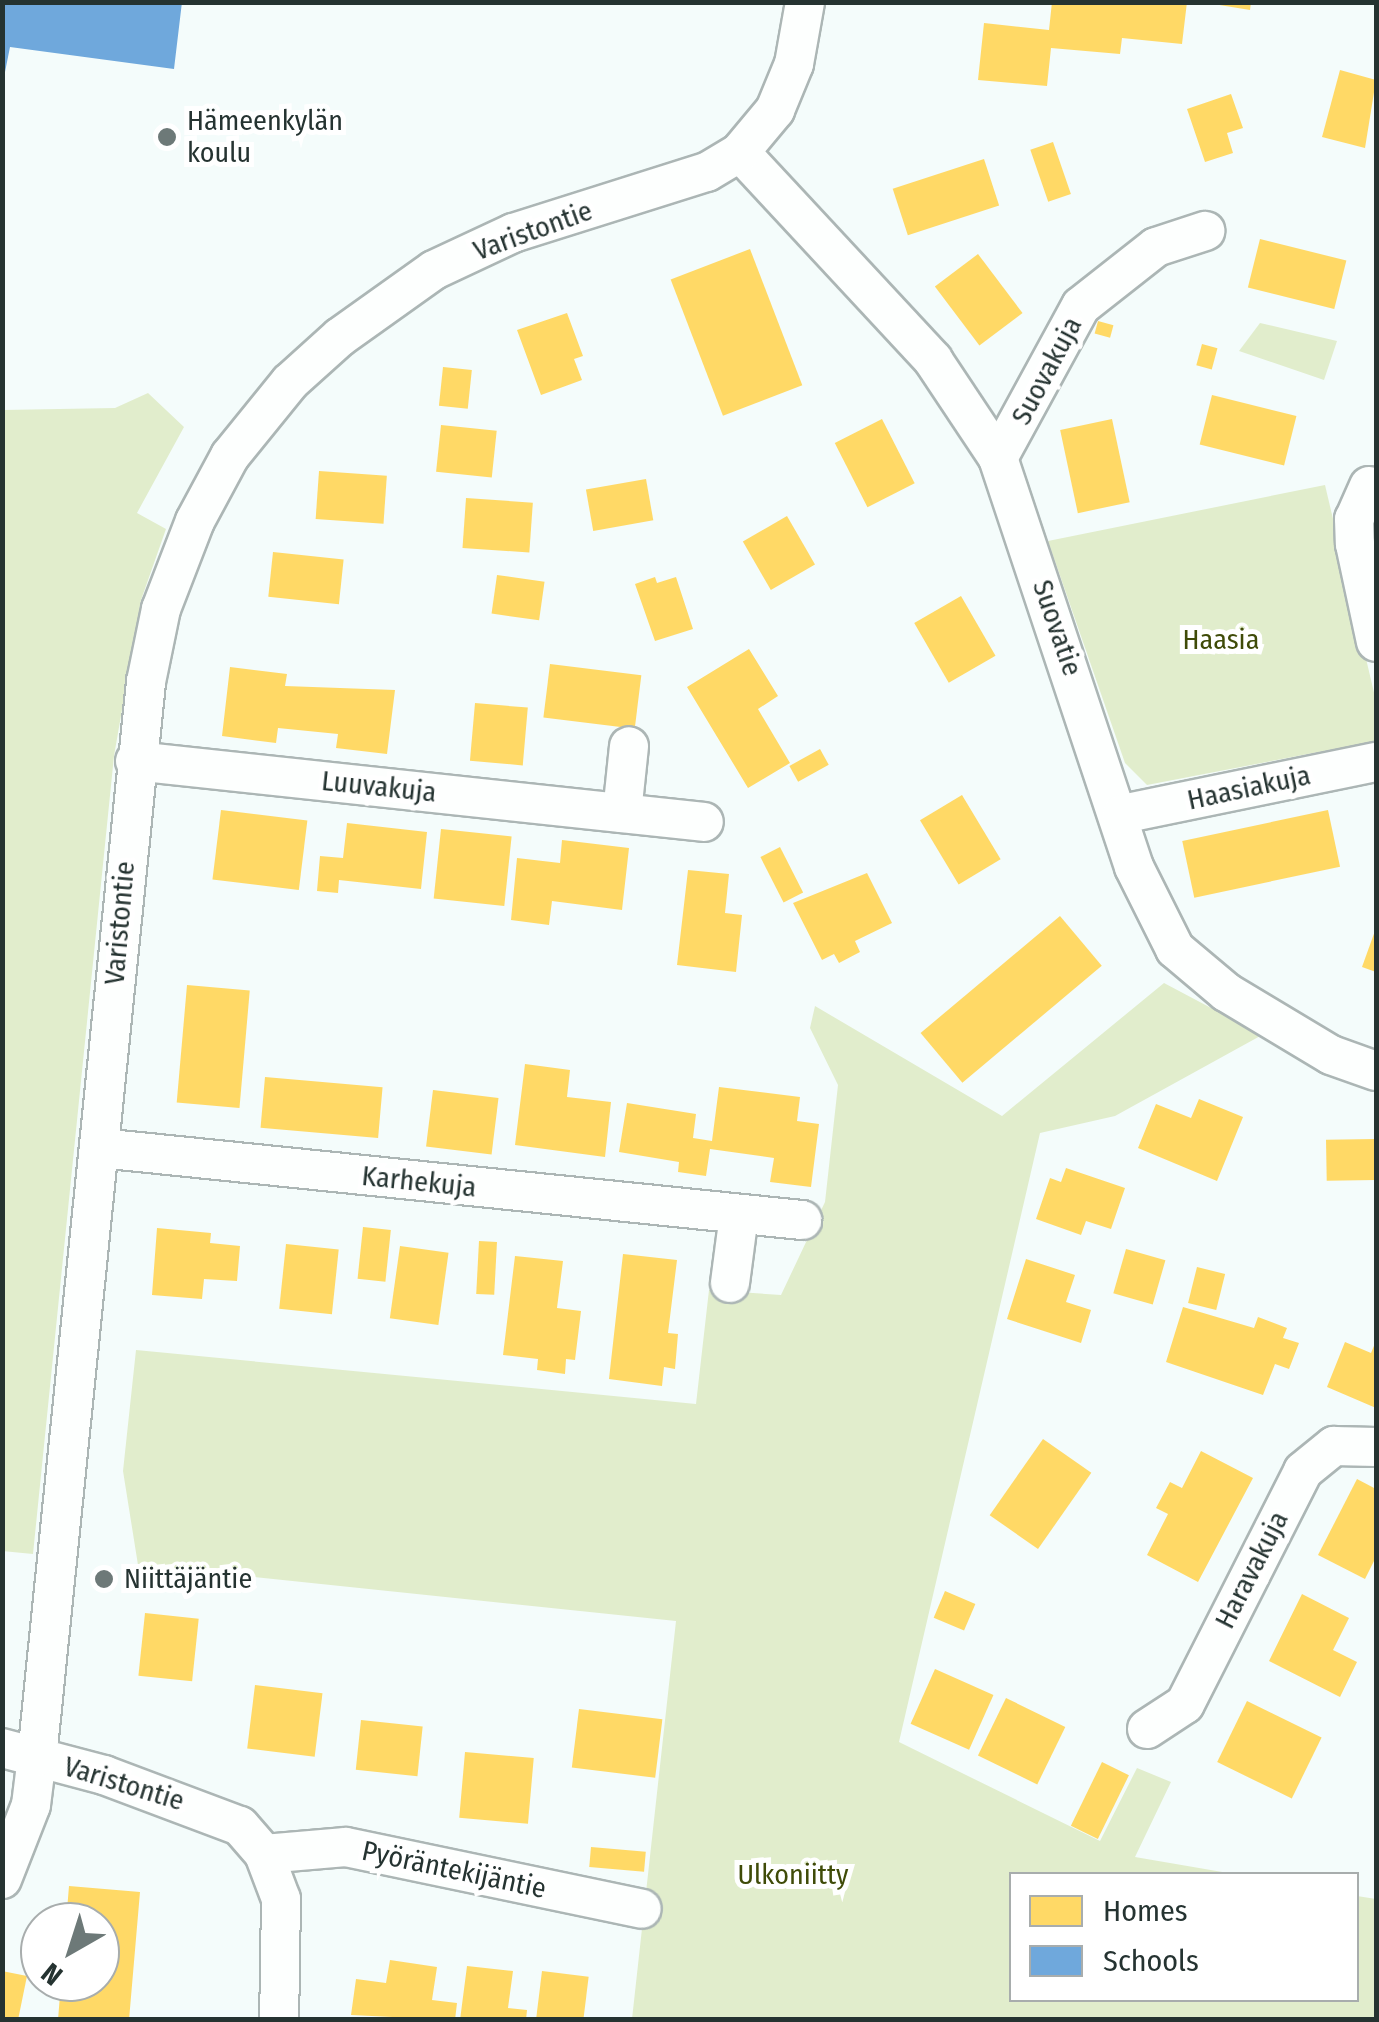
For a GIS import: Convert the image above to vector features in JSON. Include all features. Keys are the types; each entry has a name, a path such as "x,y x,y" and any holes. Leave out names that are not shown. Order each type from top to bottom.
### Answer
{"street":[{"name":"Varistontie","path":"279,2020 281,1899 264,1854 240,1826 208,1810 20,1752 100,1148 135,761 160,609 195,521 230,456 290,382 340,337 434,270 513,232 708,172 740,152 775,110 794,64 805,2"},
{"name":"Suovatie","path":"740,152 933,360 998,458 1122,814 1134,867 1175,949 1226,992 1331,1055 1376,1071"},
{"name":"Suovakuja","path":"998,458 1081,306 1156,247 1205,231"},
{"path":"1369,486 1359,500 1354,544 1376,642"},
{"path":"622,813 629,746"},
{"name":"Luuvakuja","path":"135,761 704,822"},
{"name":"Haasiakuja","path":"1122,814 1376,762"},
{"name":"Karhekuja","path":"100,1148 802,1220"},
{"path":"730,1284 739,1216"},
{"name":"Haravakuja","path":"1146,1729 1185,1704 1303,1470 1334,1446 1376,1447"},
{"path":"2,1880 31,1805 20,1752"},
{"name":"Pyöräntekijäntie","path":"264,1854 346,1847 642,1909"}],"green space":[{"path":"1260,323 1337,341 1324,380 1239,351"},
{"path":"148,393 184,427 137,513 166,529 141,600 114,756 33,1554 2,1551 3,410 115,408"},
{"name":"Haasia","path":"1325,485 1376,701 1376,741 1147,785 1125,763 1048,541"},
{"name":"Ulkoniitty","path":"1164,983 1262,1035 1115,1116 1040,1133 899,1742 1100,1841 1137,1768 1171,1782 1135,1857 1222,1872 1009,1872 1009,2002 1359,2002 1359,1896 1376,1899 1376,2019 632,2019 676,1621 138,1565 123,1471 136,1350 696,1404 709,1290 781,1295 825,1202 838,1085 810,1028 815,1006 1002,1116"}],"building: Homes":[{"path":"1052,2 1187,2 1182,44 1122,38 1120,54 1051,48 1047,86 978,80 984,23 1049,30"},
{"path":"1201,2 1251,2 1250,10"},
{"path":"1340,70 1376,80 1365,148 1322,137"},
{"path":"1231,94 1243,128 1227,133 1233,153 1205,162 1187,109"},
{"path":"1053,142 1071,194 1048,202 1030,150"},
{"path":"984,159 999,206 908,235 893,189"},
{"path":"1260,239 1346,261 1334,309 1248,288"},
{"path":"750,249 802,385 723,416 671,279"},
{"path":"978,254 1023,313 979,346 935,286"},
{"path":"567,313 583,356 574,359 582,380 541,395 517,330"},
{"path":"1098,321 1113,325 1110,338 1095,334"},
{"path":"1202,344 1217,348 1212,369 1196,365"},
{"path":"443,367 472,370 468,409 439,406"},
{"path":"1212,395 1296,416 1284,466 1200,444"},
{"path":"882,419 915,483 867,507 835,443"},
{"path":"1112,419 1130,502 1078,513 1060,430"},
{"path":"441,425 497,431 492,478 436,472"},
{"path":"319,471 387,476 383,524 316,519"},
{"path":"646,479 653,520 593,531 586,490"},
{"path":"466,498 533,503 529,553 463,548"},
{"path":"787,516 815,564 771,590 743,542"},
{"path":"273,552 344,559 339,604 268,597"},
{"path":"497,575 545,582 539,620 492,614"},
{"path":"655,577 657,583 676,577 693,629 655,641 635,584"},
{"path":"961,596 996,656 949,683 914,623"},
{"path":"749,649 778,696 758,709 790,763 748,788 687,687"},
{"path":"550,664 641,675 635,729 543,718"},
{"path":"230,667 287,674 285,686 395,690 387,754 336,748 338,734 278,728 276,743 222,736"},
{"path":"475,703 528,708 523,765 470,761"},
{"path":"820,749 829,765 798,782 789,766"},
{"path":"962,795 1001,859 959,885 920,820"},
{"path":"221,810 307,821 299,890 212,879"},
{"path":"1328,810 1340,867 1194,898 1182,841"},
{"path":"347,823 427,832 421,889 339,880 338,893 317,891 320,856 343,858"},
{"path":"441,829 512,836 504,906 434,899"},
{"path":"562,840 629,848 622,910 552,901 549,925 511,920 517,858 560,863"},
{"path":"780,847 803,892 784,902 760,857"},
{"path":"688,870 729,874 725,913 742,915 736,972 677,965"},
{"path":"867,873 892,923 855,941 860,952 839,963 834,954 822,960 793,903"},
{"path":"1060,916 1102,966 962,1083 921,1033"},
{"path":"1376,928 1376,972 1362,967"},
{"path":"187,985 250,990 239,1108 177,1103"},
{"path":"525,1064 570,1070 567,1097 611,1102 605,1157 515,1145"},
{"path":"265,1077 383,1087 378,1138 261,1128"},
{"path":"719,1087 800,1097 797,1121 819,1124 811,1187 770,1182 774,1158 710,1149 706,1176 678,1172 679,1162 619,1152 627,1103 696,1114 693,1138 712,1141"},
{"path":"433,1090 499,1098 492,1155 426,1147"},
{"path":"1199,1099 1243,1117 1217,1181 1138,1148 1156,1104 1191,1118"},
{"path":"1375,1139 1376,1180 1327,1181 1326,1140"},
{"path":"1066,1168 1125,1188 1111,1229 1086,1221 1081,1235 1036,1219 1050,1178 1061,1182"},
{"path":"363,1227 391,1230 385,1282 358,1279"},
{"path":"157,1228 211,1233 210,1243 240,1246 237,1281 204,1279 202,1299 152,1295"},
{"path":"479,1241 497,1242 494,1295 476,1294"},
{"path":"286,1244 339,1250 332,1314 279,1309"},
{"path":"400,1246 449,1253 438,1325 390,1318"},
{"path":"1126,1249 1165,1260 1153,1305 1113,1293"},
{"path":"623,1254 677,1260 668,1333 678,1334 675,1369 664,1367 662,1386 609,1379"},
{"path":"515,1256 563,1261 557,1308 581,1311 575,1360 566,1359 565,1374 537,1370 538,1359 503,1355"},
{"path":"1026,1259 1075,1275 1066,1302 1091,1310 1081,1343 1007,1319"},
{"path":"1197,1267 1225,1274 1216,1310 1188,1303"},
{"path":"1183,1307 1254,1328 1258,1317 1287,1328 1283,1338 1299,1343 1289,1369 1275,1364 1263,1395 1166,1362"},
{"path":"1376,1341 1376,1408 1327,1387 1345,1342 1371,1353"},
{"path":"1043,1439 1091,1473 1038,1549 990,1515"},
{"path":"1201,1451 1253,1478 1198,1582 1147,1555 1168,1514 1156,1508 1170,1482 1182,1488"},
{"path":"1357,1479 1376,1489 1376,1557 1365,1579 1318,1555"},
{"path":"945,1591 975,1604 964,1631 934,1618"},
{"path":"1302,1594 1349,1618 1333,1650 1357,1662 1340,1697 1269,1661"},
{"path":"145,1613 199,1619 192,1681 138,1676"},
{"path":"935,1669 993,1695 969,1750 911,1724"},
{"path":"255,1685 322,1693 315,1757 247,1749"},
{"path":"1006,1698 1065,1727 1037,1784 978,1756"},
{"path":"1247,1701 1322,1737 1292,1799 1217,1762"},
{"path":"579,1709 662,1719 655,1778 572,1768"},
{"path":"361,1720 423,1726 417,1776 356,1770"},
{"path":"465,1752 534,1758 528,1824 459,1818"},
{"path":"1102,1762 1129,1775 1098,1839 1071,1826"},
{"path":"591,1847 646,1852 644,1872 589,1867"},
{"path":"69,1886 140,1892 129,2020 58,2020 59,2002 120,2002 120,1902 68,1902"},
{"path":"390,1960 437,1967 432,2000 457,2003 455,2020 351,2015 356,1979 386,1983"},
{"path":"467,1966 513,1971 508,2008 527,2010 526,2020 460,2020"},
{"path":"2,1971 20,1975 22,2002 18,2020 2,2020"},
{"path":"542,1971 589,1977 583,2020 536,2020"}],"building: Schools":[{"name":"Hämeenkylän koulu","path":"3,2 182,2 174,69 10,47 2,87"}],"place":[{"name":"Hämeenkylän koulu","path":"167,137"},
{"name":"Niittäjäntie","path":"104,1579"}]}
